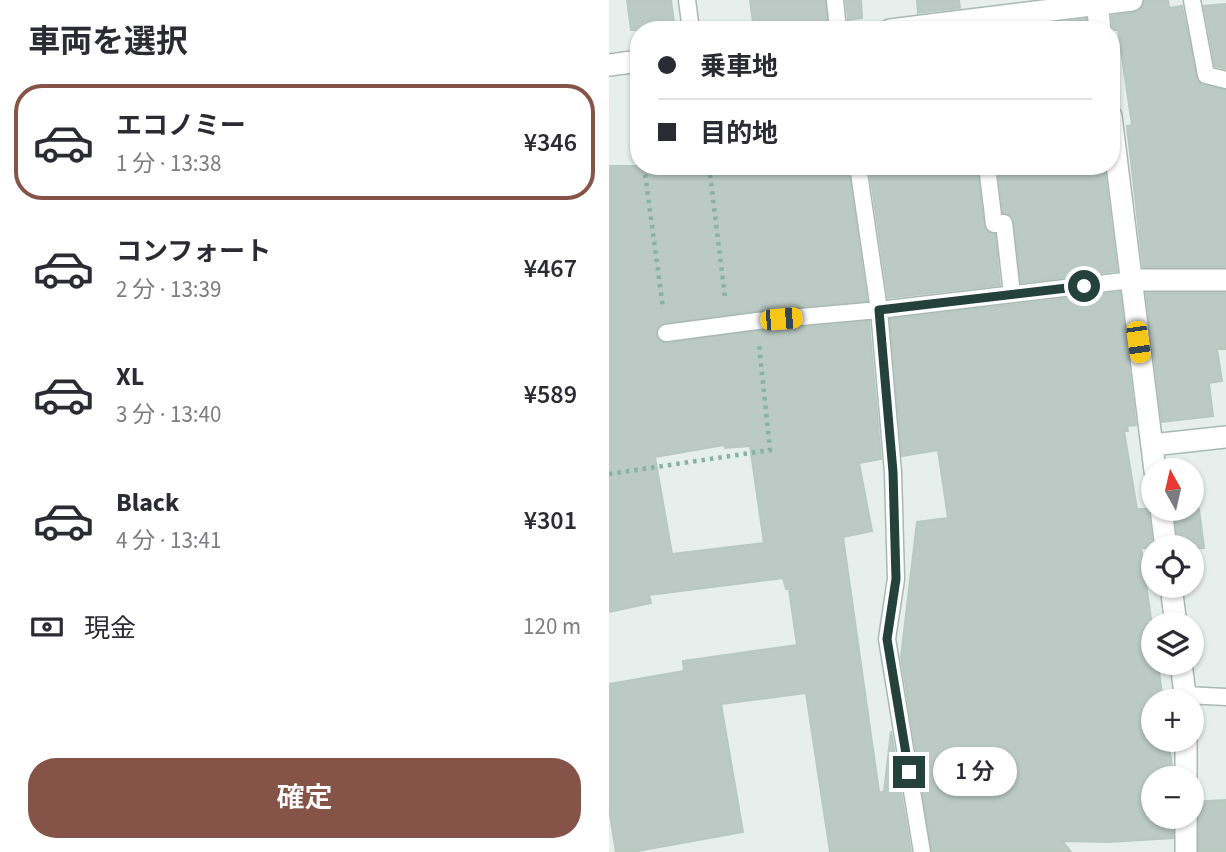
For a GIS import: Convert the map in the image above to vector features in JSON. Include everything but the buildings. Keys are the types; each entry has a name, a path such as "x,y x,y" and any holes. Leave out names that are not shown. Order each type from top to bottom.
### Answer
{"street":[{"path":"957,21 1097,2 1132,0"},
{"path":"1097,2 1099,21"},
{"path":"1119,175 1154,458"},
{"path":"1132,281 1226,279"},
{"path":"1152,445 1226,437"},
{"path":"1186,829 1186,852"}],"lane":[{"path":"687,0 690,21"},
{"path":"835,0 837,21"},
{"path":"1192,0 1206,75 1226,79"},
{"path":"859,175 879,310 893,472 896,579 887,639 922,852"},
{"path":"988,175 994,223 1004,223 1012,294"},
{"path":"666,333 1132,281"},
{"path":"1204,698 1226,697"}],"path":[{"path":"626,62 630,83"},
{"path":"645,175 666,333"},
{"path":"710,175 729,325"},
{"path":"609,474 770,450 757,321"}],"route":[{"path":"909,772 887,639 896,579 893,472 879,310 1084,286"}]}
